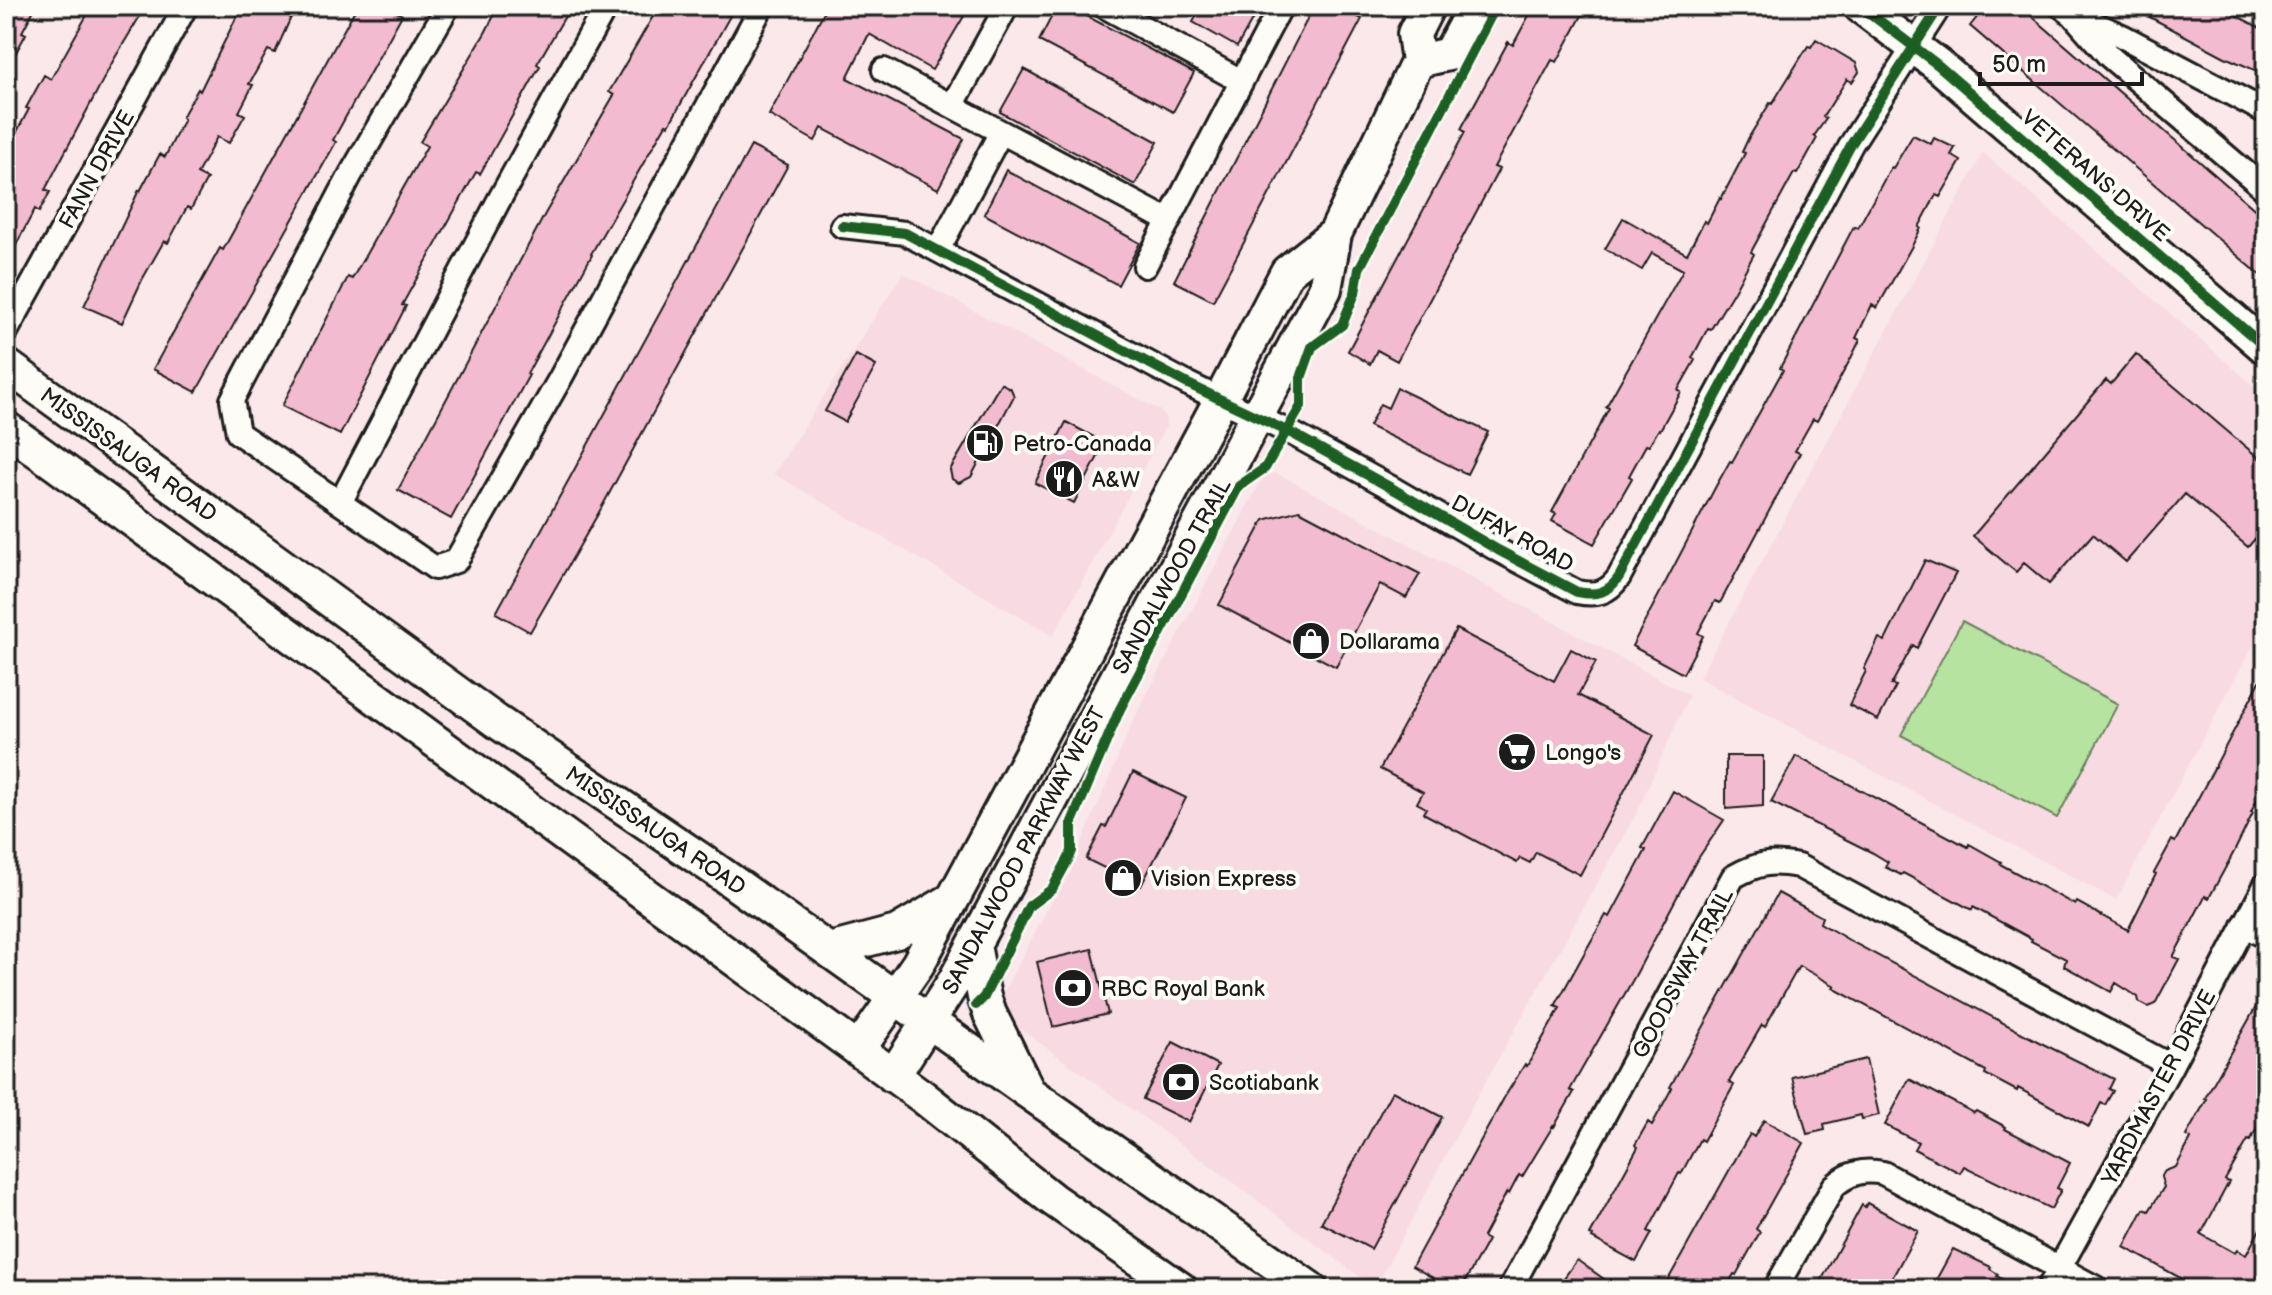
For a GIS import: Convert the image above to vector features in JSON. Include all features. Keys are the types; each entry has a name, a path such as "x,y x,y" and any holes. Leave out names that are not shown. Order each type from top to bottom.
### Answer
{"main road":[{"name":"SANDALWOOD PARKWAY WEST","path":"893,1076 951,987 1325,289 1335,234 1418,61 1414,34 1428,6"},
{"path":"1418,61 1449,54 1475,6"},
{"name":"VETERANS DRIVE","path":"1860,6 1938,65 2266,348"},
{"name":"SANDALWOOD PARKWAY WEST","path":"858,1050 918,964 1287,272 1335,234"},
{"name":"MISSISSAUGA ROAD","path":"6,365 496,721 713,868 1311,1289"},
{"path":"6,428 923,1097 1052,1199 1181,1289"},
{"path":"829,950 897,932 954,898"},
{"path":"974,945 990,1014 1028,1092"}],"street":[{"name":"FANN DRIVE","path":"6,332 186,6"},
{"path":"448,6 351,174 232,400 238,433 435,568 456,561 561,377 762,6"},
{"path":"340,503 498,202 606,6"},
{"path":"952,106 1007,6"},
{"path":"1104,6 1241,81"},
{"path":"1145,266 1281,6"},
{"path":"1912,46 1940,6"},
{"path":"2066,10 2266,112"},
{"path":"2066,10 2109,56 2266,190"},
{"name":"DUFAY ROAD","path":"842,226 905,233 1308,442 1498,550 1577,592 1590,595 1604,592 1619,577 1852,143 1912,46"},
{"path":"884,70 1169,221"},
{"path":"938,250 1001,132"},
{"name":"GOODSWAY TRAIL","path":"1510,1289 1733,877 1753,866 1776,862 1798,866 2171,1066"},
{"name":"YARDMASTER DRIVE","path":"2048,1289 2171,1066 2266,884"},
{"path":"2244,925 2266,937"},
{"path":"1775,1289 1834,1186 1844,1177 1869,1170 1883,1173 2098,1289"}],"shaded area":[{"path":"1983,153 2266,396 2266,621 2116,900 1699,678"},
{"path":"903,273 1165,416 1166,426 1053,636 774,474"},
{"path":"1276,473 1689,695 1636,814 1478,1095 1375,1288 994,1010 1078,852 1135,717 1264,475"}],"green space":[{"path":"1962,621 2118,704 2057,818 1901,735"}],"building":[{"path":"6,6 36,6 22,32 26,34 6,71"},
{"path":"92,6 146,6 113,61 45,190 50,192 39,212 35,209 6,264 6,152 44,75 51,79"},
{"path":"247,6 296,6 275,53 268,50 249,84 253,85 239,112 245,115 229,143 217,137 197,174 207,179 191,209 187,207 168,243 164,241 122,323 84,306 139,190 160,154 165,157 184,119 182,117 198,89 200,91 238,14 242,15"},
{"path":"357,6 386,6 402,15 333,140 336,142 196,392 153,369 220,248 223,250"},
{"path":"499,6 571,6 480,174 476,172 402,305 406,306 340,435 282,406 348,277 352,279 427,146 420,142"},
{"path":"659,6 711,6 730,16 591,254 451,519 398,490 546,212 614,95 609,92"},
{"path":"827,6 970,6 932,70 869,34 847,78 964,139 938,189 822,128 815,141 769,115"},
{"path":"1057,6 1068,6 1194,73 1173,112 1039,41"},
{"path":"1202,6 1260,6 1237,47 1193,22"},
{"path":"1314,6 1338,6 1362,19 1213,301 1174,281"},
{"path":"1534,6 1587,6 1557,62 1552,60 1494,167 1499,169 1397,361 1377,350 1370,364 1348,351 1465,132 1461,129 1508,42 1513,45"},
{"path":"1967,6 2020,6 2266,219 2266,280 1970,26 1978,16"},
{"path":"2129,6 2219,6 2266,31 2266,75 2225,57"},
{"path":"1816,39 1856,63 1859,72 1852,82 1847,79 1823,117 1826,119 1814,136 1817,138 1751,252 1754,254 1734,291 1692,358 1695,360 1678,390 1681,392 1660,430 1649,446 1646,445 1629,476 1632,478 1594,544 1552,521 1556,514 1552,512 1609,408 1606,407 1683,270 1652,253 1642,270 1605,249 1623,218 1687,254 1704,221 1707,223 1721,199 1745,153 1742,152 1749,137 1808,46 1811,47"},
{"path":"1024,69 1158,142 1135,185 1000,112"},
{"path":"1913,135 1931,144 1934,138 1955,148 1951,155 1961,161 1940,197 1936,195 1877,308 1872,305 1856,338 1860,340 1851,358 1817,421 1813,419 1795,451 1800,453 1720,603 1715,601 1698,633 1703,636 1683,674 1632,646 1716,486 1783,370 1780,368 1854,226 1858,228 1891,167"},
{"path":"751,146 788,165 598,514 530,632 496,613"},
{"path":"1006,170 1140,243 1118,285 984,214"},
{"path":"2136,354 2266,464 2266,526 2248,547 2185,494 2126,562 2093,534 2049,584 2024,563 2016,572 1973,536 2106,380 2111,384"},
{"path":"856,355 876,366 845,422 825,411"},
{"path":"1001,383 1011,389 1014,396 971,477 959,483 952,479 950,470"},
{"path":"1397,388 1488,432 1467,474 1369,426 1380,404 1388,408"},
{"path":"1066,422 1105,443 1074,503 1035,483"},
{"path":"1299,510 1420,574 1406,598 1380,584 1336,667 1219,605 1264,520"},
{"path":"1925,560 1956,573 1917,648 1913,645 1891,685 1896,686 1878,720 1849,705 1879,638 1885,641"},
{"name":"Longo's","path":"1456,629 1554,681 1571,649 1596,662 1578,695 1654,735 1580,875 1536,852 1530,863 1520,858 1517,863 1423,813 1426,808 1417,803 1423,792 1380,769"},
{"path":"2266,670 2266,782 2235,850 2209,898 2205,896 2173,957 2179,959 2155,1004 2148,1007 2116,983 2111,992 2064,966 2066,959 2032,939 1973,907 1972,910 1903,873 1901,875 1885,867 1888,862 1873,853 1771,802 1796,756 1968,847 1969,844 2075,905 2077,902 2128,930 2154,873 2172,840 2175,842"},
{"path":"1726,756 1763,756 1763,806 1726,809"},
{"path":"1133,772 1186,798 1141,886 1086,859"},
{"path":"1673,791 1724,820 1695,863 1570,1090 1574,1092 1554,1127 1522,1177 1519,1175 1509,1194 1507,1192 1483,1237 1488,1240 1461,1289 1443,1289 1431,1282 1433,1278 1412,1266 1504,1098 1525,1064 1527,1066 1560,1008 1555,1006 1606,915 1610,917"},
{"path":"1778,893 1822,917 1820,923 1854,943 2114,1079 2109,1089 2113,1091 2105,1105 2101,1103 2089,1127 2018,1088 2017,1091 1985,1074 1986,1071 1833,988 1835,986 1799,966 1765,1027 1762,1025 1729,1082 1734,1085 1703,1141 1700,1139 1679,1173 1648,1231 1652,1233 1636,1262 1590,1235 1638,1147 1635,1145 1648,1122 1652,1125"},
{"name":"RBC Royal Bank","path":"1092,949 1108,1014 1053,1027 1037,962"},
{"path":"2266,989 2266,1112 2225,1180 2229,1182 2201,1234 2235,1253 2237,1250 2246,1255 2266,1218 2266,1289 2179,1289 2184,1280 2124,1247 2144,1209 2149,1211 2164,1187 2161,1177 2165,1171 2176,1167 2191,1139 2186,1136 2205,1098"},
{"name":"Scotiabank","path":"1173,1042 1218,1065 1189,1122 1143,1099"},
{"path":"1866,1059 1879,1115 1862,1119 1861,1115 1824,1124 1825,1130 1807,1134 1792,1077"},
{"path":"1909,1079 1974,1113 1976,1111 2070,1163 2057,1188 2061,1190 2051,1209 1964,1166 1960,1173 1914,1149 1918,1142 1885,1125"},
{"path":"1392,1091 1442,1117 1371,1249 1321,1223"},
{"path":"1764,1120 1804,1143 1756,1229 1760,1232 1736,1275 1725,1289 1663,1289 1750,1134 1754,1137"},
{"path":"1867,1203 1918,1231 1886,1289 1835,1289 1821,1281 1862,1205 1865,1207"},
{"path":"1953,1249 1991,1267 1997,1276 2019,1289 1931,1289"},
{"path":"1577,1260 1618,1289 1556,1289"}],"cycle path":[{"name":"SANDALWOOD TRAIL","path":"976,1005 984,997 1029,906 1052,889 1070,856 1072,822 1120,709 1239,486 1265,468 1301,406 1301,378 1312,347 1342,325 1355,293 1359,269 1496,6"},
{"path":"1860,6 1938,65 2266,348"},
{"path":"842,226 905,233 1186,383 1295,435 1577,592 1596,593 1606,590 1619,577 1852,143 1940,6"}],"place":[{"name":"Petro-Canada","path":"985,443"},
{"name":"A&W","path":"1064,479"},
{"name":"Dollarama","path":"1311,641"},
{"name":"Longo's","path":"1517,752"},
{"name":"Vision Express","path":"1123,878"},
{"name":"RBC Royal Bank","path":"1073,988"},
{"name":"Scotiabank","path":"1181,1082"}]}
